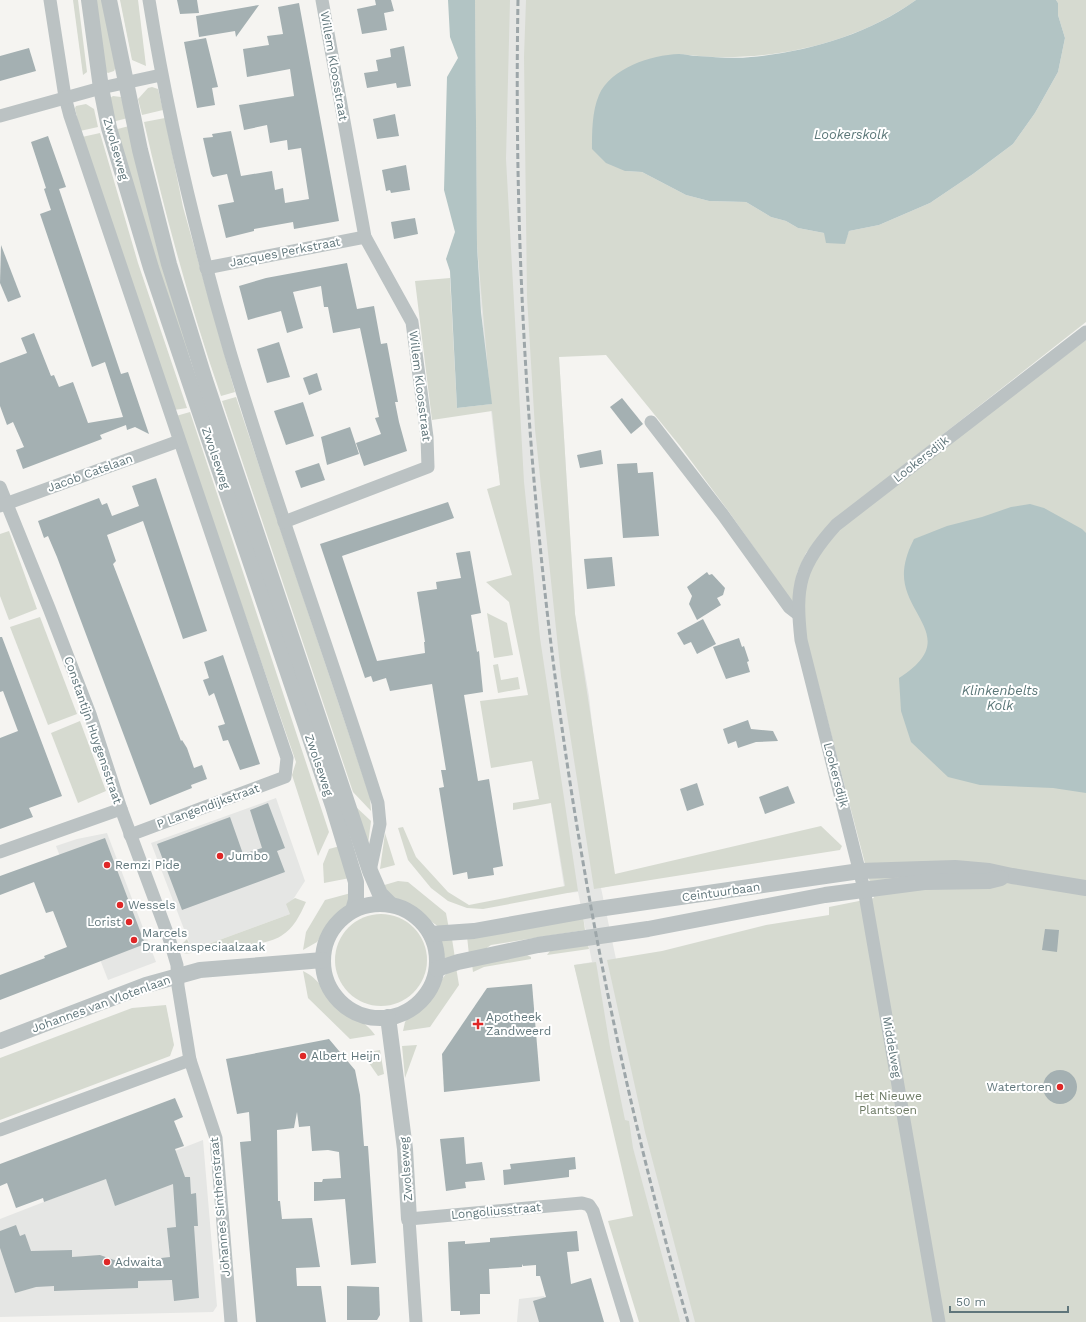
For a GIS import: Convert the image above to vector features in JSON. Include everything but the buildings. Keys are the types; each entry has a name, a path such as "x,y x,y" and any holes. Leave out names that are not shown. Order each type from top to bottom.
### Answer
{"street":[{"path":"50,0 65,97 70,116 179,441"},
{"name":"Zwolseweg","path":"89,0 101,88 109,128 151,268 328,791 357,889 353,910"},
{"name":"Zwolseweg","path":"109,0 140,150 175,286 205,380 370,871 380,894 390,904"},
{"path":"149,0 161,75 206,268 230,352 284,522 378,803 380,824 370,871"},
{"name":"Willem Kloosstraat","path":"284,522 428,467 426,437 412,322 364,237 322,0"},
{"path":"0,116 65,97 125,82 161,75"},
{"name":"Jacques Perkstraat","path":"206,268 364,237"},
{"name":"Lookersdijk","path":"864,889 801,640 798,614 800,580 804,568 818,546 836,524 1086,332"},
{"path":"651,422 723,514 789,607 798,614"},
{"name":"Jacob Catslaan","path":"3,505 179,441"},
{"name":"P Langendijkstraat","path":"130,835 285,777 287,758 179,441"},
{"name":"Constantijn Huygensstraat","path":"0,487 3,505 49,608 90,714 130,835 169,938 177,965 178,976"},
{"path":"0,852 121,809"},
{"name":"Ceintuurbaan","path":"431,934 474,931 591,910 860,871 955,868 990,871 1086,888"},
{"name":"Ceintuurbaan","path":"437,969 458,962 538,945 648,929 864,889 924,882 989,881 1012,876"},
{"name":"Middelweg","path":"864,889 939,1322"},
{"path":"371,904 390,904 403,908 414,914 424,924 431,934 436,946 437,969 430,989 421,1001 408,1011 388,1018 369,1017 359,1014 342,1004 330,988 324,970 323,960 327,940 337,923 353,910 371,904"},
{"name":"Johannes van Vlotenlaan","path":"0,1041 146,985 178,976 206,970 323,960"},
{"name":"Johannes Sinthenstraat","path":"178,976 190,1060 216,1138 231,1322"},
{"name":"Zwolseweg","path":"388,1018 405,1149 416,1322"},
{"path":"0,1130 190,1060"},
{"name":"Longoliusstraat","path":"409,1219 582,1203 589,1205 627,1322"}],"shaded area":[{"path":"475,0 562,0 559,357 575,614 589,696 610,886 601,888 616,959 628,957 714,1322 664,1322 574,965 592,962 578,892 565,893 496,455 487,375 479,282 476,205"},
{"path":"276,798 305,881 292,901 290,914 192,950 151,843"},
{"path":"107,833 156,962 108,980 56,846 77,839"},
{"name":"Adwaita","path":"203,1140 217,1306 213,1312 0,1317 0,1219"},
{"path":"544,1296 552,1322 517,1322 519,1299"}],"green space":[{"path":"73,0 78,0 87,72 83,75"},
{"path":"91,0 106,0 117,65 114,71 108,73 101,69"},
{"path":"120,0 138,0 146,66 132,60"},
{"path":"475,0 510,0 506,159 524,482 540,638 578,891 483,909 467,908 448,901 431,888 408,860 398,828 403,827 416,857 448,892 469,905 565,886 551,803 513,810 513,803 539,799 532,761 491,768 480,701 528,695 509,602 486,582 512,575 487,489 500,485 492,411 432,420 415,281 450,278 457,408 491,404 477,245"},
{"path":"526,0 916,0 890,16 862,30 833,41 802,49 740,57 709,57 679,54 625,171 642,172 686,195 709,201 746,202 771,217 786,221 798,228 824,233 844,244 849,231 879,225 930,203 973,174 1013,144 1035,113 1058,72 1065,38 1058,15 1058,3 1056,0 1086,0 1086,322 900,468 821,535 806,553 797,573 793,603 729,512 680,446 606,355 559,357 575,614 615,874 821,826 842,846 840,850 594,889 561,676 535,429 527,297 524,57"},
{"path":"152,87 158,89 163,110 142,115 138,99 148,88"},
{"path":"113,96 121,97 128,118 112,122 110,98"},
{"path":"86,104 94,109 98,127 80,131 75,108 76,106"},
{"path":"165,118 183,207 235,392 221,396 179,260 144,122"},
{"path":"129,126 178,309 200,402 114,130"},
{"path":"100,133 138,263 187,408 174,410 82,137"},
{"name":"Het Nieuwe Plantsoen","path":"1086,340 1086,1322 695,1322 645,1132 607,960 662,951 766,925 829,915 829,907 874,898 802,622 802,594 804,581 815,558 831,538 859,511"},
{"path":"236,397 370,797 371,811 353,792 222,401"},
{"path":"190,412 329,832 318,856 292,775 296,762 176,416"},
{"path":"9,531 37,609 9,620 0,596 0,534"},
{"path":"487,613 507,623 513,655 494,658"},
{"path":"40,617 77,714 48,725 10,627"},
{"path":"498,664 501,680 518,677 520,689 498,693 493,665"},
{"path":"80,721 106,791 78,803 51,733"},
{"path":"355,806 371,821 367,852"},
{"path":"385,833 395,865 380,869"},
{"path":"340,846 350,878 324,883 323,864 329,849"},
{"path":"398,881 408,882 446,913 449,929 439,927 416,909 394,898 381,886"},
{"path":"351,893 346,907 327,927 317,942 303,950 306,932 325,900"},
{"path":"295,898 306,902 290,929 274,940 189,953 182,952 181,945 187,939 192,950 290,914 286,904"},
{"path":"381,914 399,917 414,927 424,942 427,960 424,978 414,993 399,1003 381,1006 363,1003 348,993 338,978 335,960 338,942 348,927 363,917"},
{"path":"583,916 585,930 491,945 478,954 469,955 467,936"},
{"path":"452,939 455,958 444,959 440,940"},
{"path":"588,945 589,949 547,955 550,951"},
{"path":"527,955 531,957 531,959 484,967 473,972 472,964"},
{"path":"596,962 610,1047 625,1120 629,1121 633,1148 680,1322 639,1322 608,1221 633,1216 574,965"},
{"path":"456,967 459,985 430,1027 403,1031 405,1022 411,1014 424,1006 445,975"},
{"path":"303,971 316,980 336,1006 367,1026 375,1035 350,1039 308,998"},
{"path":"166,1005 174,1045 170,1056 0,1120 0,1058 132,1008"},
{"path":"417,1045 405,1078 402,1046"},
{"path":"380,1050 384,1074 378,1076 362,1053"}],"water":[{"path":"448,0 475,0 477,245 481,312 492,404 457,408 450,271 446,259 455,232 444,190 447,77 458,58 450,37"},
{"name":"Lookerskolk","path":"916,0 1056,0 1058,3 1058,15 1065,38 1058,72 1035,113 1013,144 973,174 930,203 879,225 849,231 845,244 826,243 824,233 798,228 786,221 771,217 746,202 709,201 686,195 642,172 625,171 606,163 592,149 592,129 599,95 613,77 622,70 645,60 668,55 681,54 738,58 773,55 816,46 858,32 878,23"},
{"name":"Klinkenbelts Kolk","path":"1030,504 1044,508 1082,529 1086,533 1086,793 1053,788 980,785 948,777 911,742 901,711 899,678 917,664 926,651 927,638 924,626 911,601 906,587 904,571 908,554 914,539 947,526 982,517 1011,507"}],"railway":[{"path":"518,0 518,167 524,334 536,501 554,667 578,833 608,997 645,1160 688,1322"}],"place":[{"name":"Jumbo","path":"220,856"},
{"name":"Remzi Pide","path":"107,865"},
{"name":"Wessels","path":"120,905"},
{"name":"Lorist","path":"129,922"},
{"name":"Marcels Drankenspeciaalzaak","path":"134,940"},
{"name":"Apotheek Zandweerd","path":"478,1024"},
{"name":"Albert Heijn","path":"303,1056"},
{"name":"Watertoren","path":"1060,1087"},
{"name":"Adwaita","path":"107,1262"}]}
